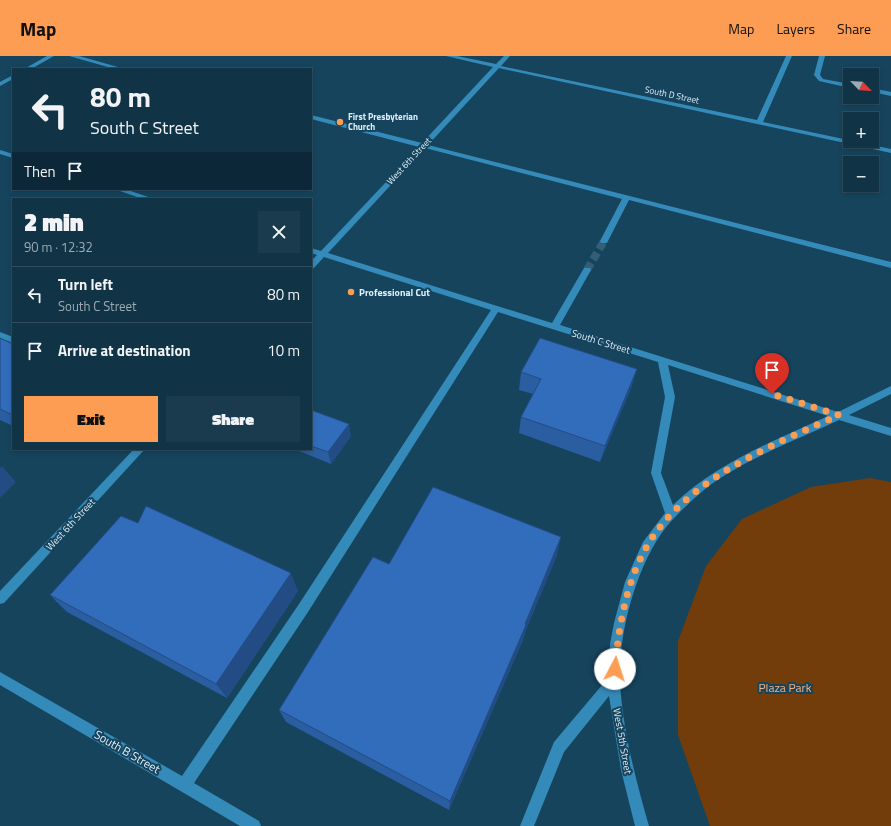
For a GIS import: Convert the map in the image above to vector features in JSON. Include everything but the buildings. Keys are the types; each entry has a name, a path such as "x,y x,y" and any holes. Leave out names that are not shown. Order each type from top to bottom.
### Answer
{"street":[{"path":"29,68 51,56"},
{"path":"72,56 118,68"},
{"name":"South D Street","path":"449,56 891,150"},
{"name":"West 6th Street","path":"312,265 508,56"},
{"path":"759,123 790,56"},
{"path":"822,56 817,75 821,80 843,85"},
{"path":"0,84 12,78"},
{"path":"879,91 891,94"},
{"path":"312,117 891,265"},
{"path":"0,152 12,156"},
{"path":"121,190 147,198"},
{"path":"604,241 627,197"},
{"name":"South C Street","path":"312,250 891,432"},
{"path":"554,327 587,270"},
{"path":"184,786 347,541 496,309"},
{"path":"0,335 12,340"},
{"path":"662,359 670,397 656,473 671,515"},
{"name":"West 5th Street","path":"642,826 634,802 621,736 614,680 617,646 623,610 636,569 657,531 695,491 724,471 891,390"},
{"name":"West 6th Street","path":"0,599 139,450"},
{"name":"South B Street","path":"0,678 254,826"},
{"path":"527,826 559,747 614,680"}],"green space":[{"name":"Plaza Park","path":"870,478 891,482 891,826 710,826 678,735 678,641 706,566 742,519 811,487"}],"tunnel":[{"path":"587,270 604,241"}],"place":[{"name":"First Presbyterian Church","path":"340,122"},
{"name":"Professional Cut","path":"351,292"}],"route":[{"path":"615,669 623,610 636,569 657,531 671,515 695,491 724,471 839,415 772,394"}]}
